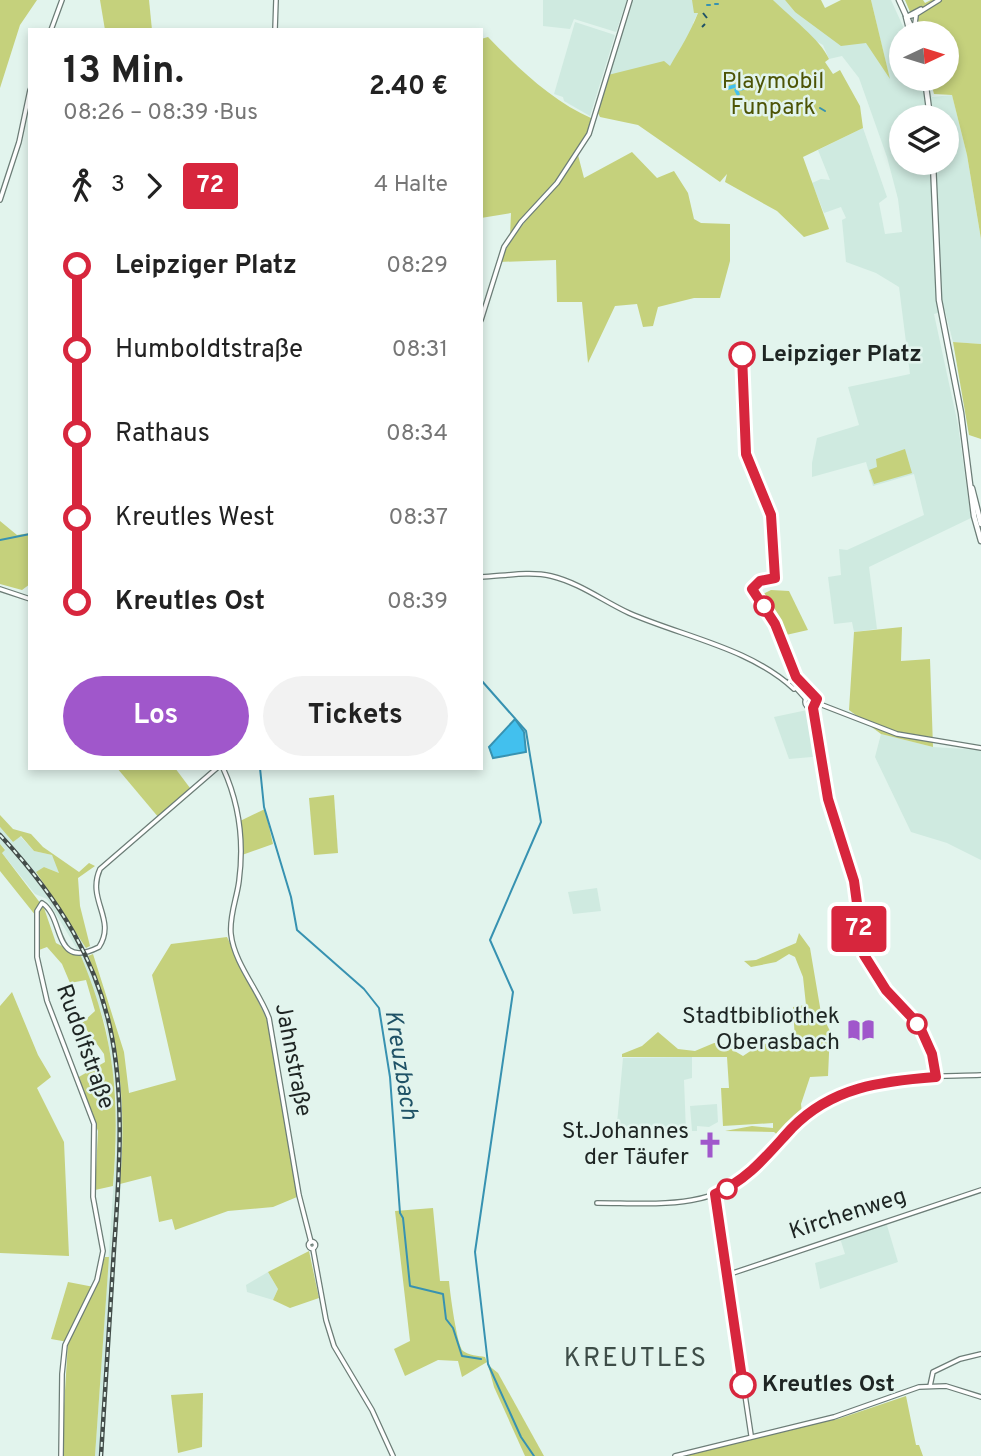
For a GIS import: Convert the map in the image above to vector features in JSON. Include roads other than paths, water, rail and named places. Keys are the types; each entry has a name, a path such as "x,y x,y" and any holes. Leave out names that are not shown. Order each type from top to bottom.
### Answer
{"main road":[{"path":"901,3 908,21"},
{"path":"934,175 940,304 961,413 974,516 981,541"},
{"path":"971,484 981,524"}],"street":[{"path":"52,28 62,0"},
{"path":"275,28 276,0"},
{"path":"483,314 504,247 521,222 557,183 589,134 630,0"},
{"path":"906,16 939,0"},
{"path":"901,3 917,12"},
{"path":"915,21 917,12"},
{"path":"0,200 19,142 28,101"},
{"path":"483,577 548,575 578,585 627,612 710,642 789,682 792,688 797,689 806,699"},
{"path":"0,589 28,598"},
{"path":"789,682 796,677 817,703 906,737 981,748"},
{"path":"797,689 802,684"},
{"path":"811,696 806,699 805,705 813,708"},
{"path":"817,703 813,708 828,799 854,881 864,955 886,990 919,1025 932,1054 936,1077"},
{"name":"Rudolfstraße","path":"61,1456 65,1345 94,1286 103,1251 93,1197 95,1134 41,984 35,945 37,911 42,902 52,914 66,947 80,953 99,947 107,929 94,885 100,869 218,770"},
{"name":"Jahnstraße","path":"221,770 233,797 241,844 231,934 234,950 261,995 270,1018 299,1195 311,1242 316,1244 313,1249 326,1320 334,1346 372,1410 393,1456"},
{"path":"597,1203 651,1205 715,1194 742,1181 794,1126 836,1095 880,1083 981,1075"},
{"name":"Kirchenweg","path":"727,1275 981,1190"},
{"path":"715,1194 751,1435"},
{"path":"930,1386 933,1372 960,1359 981,1354"},
{"path":"675,1456 751,1435 830,1418 908,1390 946,1386 981,1397"}],"water":[{"path":"515,719 524,732 526,752 493,758 489,747"}],"waterway":[{"path":"723,82 733,80"},
{"path":"728,88 735,86"},
{"path":"740,89 744,88"},
{"path":"736,90 738,94"},
{"path":"820,108 825,111"},
{"name":"Kreuzbach","path":"0,540 28,534"},
{"path":"483,682 526,731 541,822 490,940 513,992 475,1252 488,1364 521,1437 534,1456"},
{"name":"Kreuzbach","path":"260,770 264,807 291,897 297,930 364,989 379,1008 390,1077 400,1213 403,1218 410,1286 443,1294 446,1319 453,1328 462,1356 481,1359"}],"railway":[{"path":"0,835 42,885 74,933 96,980 110,1027 117,1076 120,1129 101,1456"}],"place":[{"name":"Leipziger Platz","path":"742,355"},
{"name":"Stadtbibliothek Oberasbach","path":"861,1030"},
{"name":"St.Johannes der Täufer","path":"710,1145"},
{"name":"Kreutles Ost","path":"743,1385"}],"district":[{"name":"KREUTLES","path":"636,1359"}],"park label":[{"name":"Playmobil Funpark","path":"773,95"}]}
